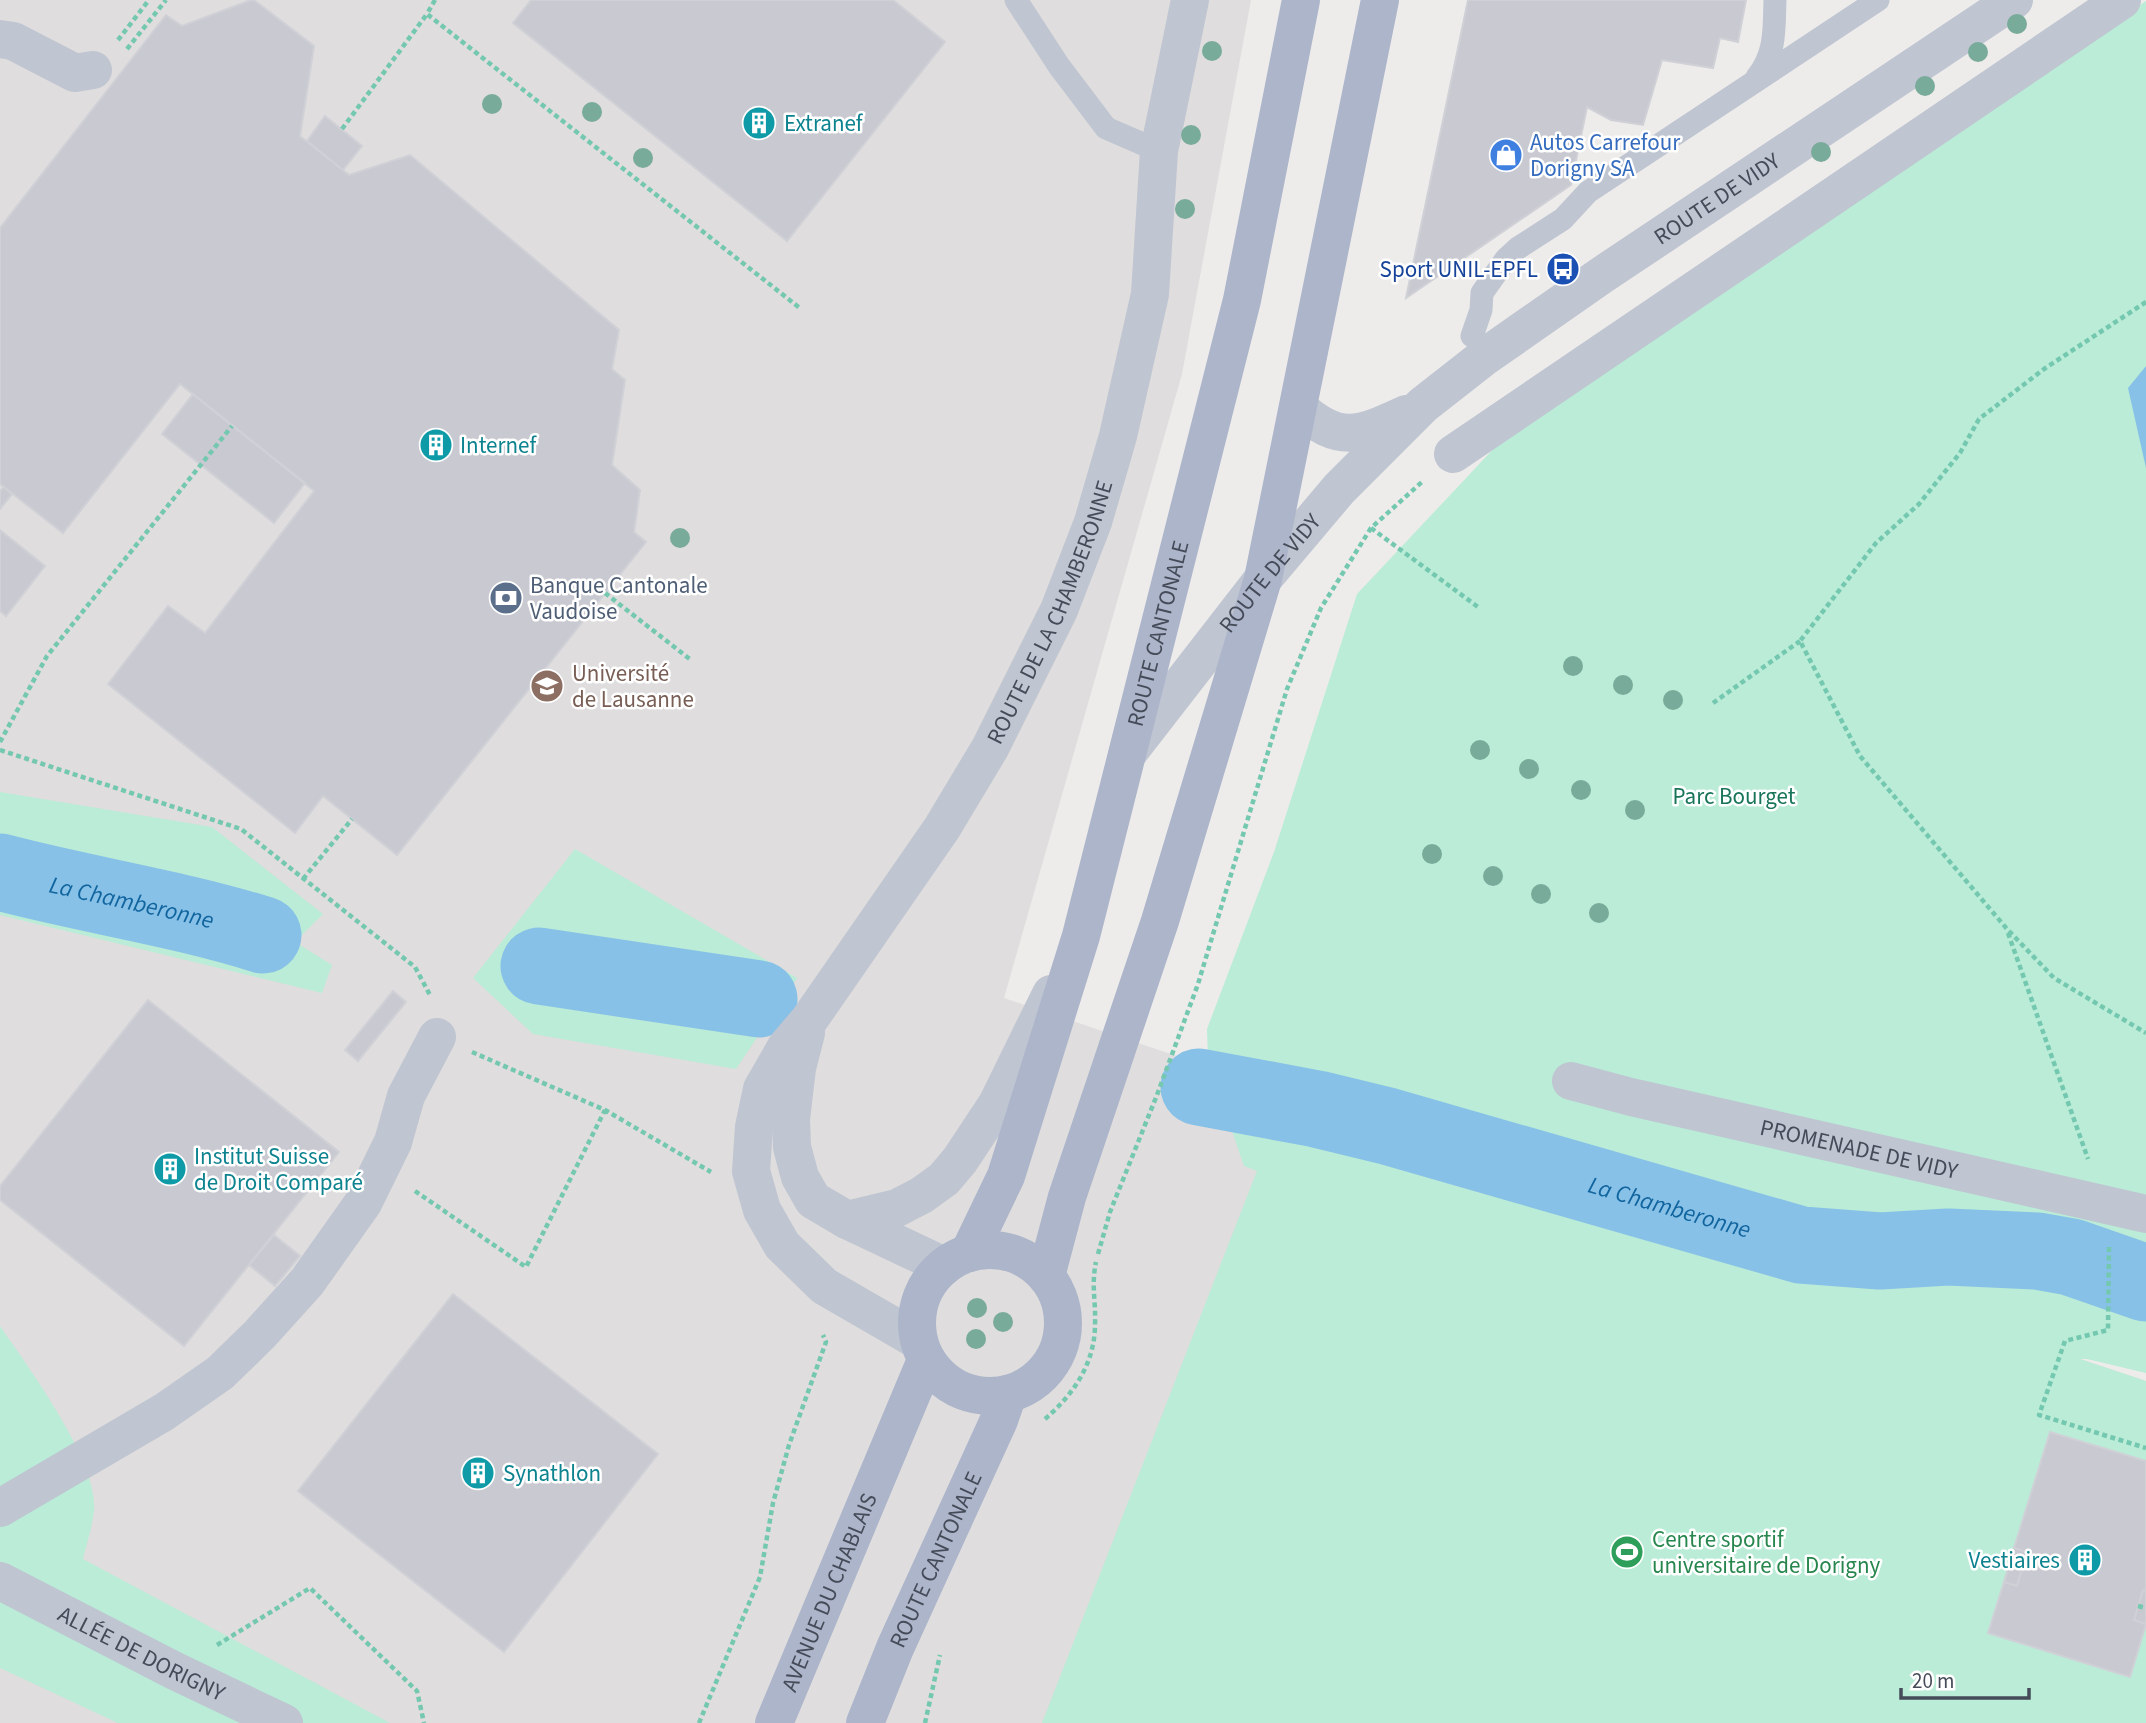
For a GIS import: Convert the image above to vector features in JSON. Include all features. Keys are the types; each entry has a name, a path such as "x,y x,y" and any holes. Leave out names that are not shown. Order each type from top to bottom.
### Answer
{"main road":[{"name":"ROUTE CANTONALE","path":"957,1260 1006,1176 1081,936 1242,300 1301,0"},
{"path":"1046,1276 1067,1197 1164,908 1263,579 1380,0"},
{"path":"998,1251 1024,1258 1046,1276 1059,1298 1063,1322 1059,1346 1048,1368 1030,1385 1008,1394 970,1394 937,1375 922,1350 918,1314 926,1287 957,1260 998,1251"},
{"name":"AVENUE DU CHABLAIS","path":"774,1723 884,1461 922,1350"},
{"name":"ROUTE CANTONALE","path":"864,1723 895,1648 999,1420 1008,1394"}],"street":[{"name":"ROUTE DE LA CHAMBERONNE","path":"922,1350 824,1286 782,1245 762,1210 751,1171 754,1127 762,1089 786,1047 809,1020 956,805 990,748 1059,610 1093,522 1115,448 1150,293 1159,151 1190,0"},
{"name":"ROUTE DE VIDY","path":"1128,753 1263,579 1339,489 1423,405 1483,358 1602,275 2014,0"},
{"path":"1453,454 2122,0"},
{"path":"0,39 13,41 75,73 106,65"},
{"name":"ROUTE DE VIDY","path":"1299,408 1314,422 1337,433 1370,431 1423,405"},
{"path":"847,1220 897,1208 922,1195 944,1179 960,1160 996,1104 1081,936"},
{"name":"ROUTE DE LA CHAMBERONNE","path":"809,1020 791,1119 792,1147 800,1177 813,1200 847,1220 957,1260"},
{"path":"1,1506 164,1412 220,1373 261,1334 307,1282 363,1203 393,1142 406,1096 437,1037"},
{"name":"PROMENADE DE VIDY","path":"1572,1081 1630,1097 2128,1211"},
{"name":"ALLÉE DE DORIGNY","path":"0,1581 175,1671 284,1723"}],"lane":[{"path":"1016,0 1059,66 1107,128 1159,151"},
{"path":"1753,82 1768,65 1774,46 1775,0"},
{"path":"1472,336 1481,310 1482,293 1506,259 1518,248 1563,219 1588,192 1878,0"}],"path":[{"path":"106,65 149,0"},
{"path":"106,65 166,0"},
{"path":"342,130 435,0"},
{"path":"427,14 801,309"},
{"path":"1713,704 1800,641 1876,543 1919,505 1960,453 1979,419 2044,369 2146,302"},
{"path":"0,742 47,656 232,426"},
{"path":"1110,1212 1198,984 1287,689 1321,608 1371,528 1453,454"},
{"path":"1371,528 1478,607"},
{"path":"605,593 691,660"},
{"path":"1800,641 1860,756 2007,929 2053,978 2146,1033"},
{"path":"0,750 241,829 415,967 430,993 437,1037 605,1110 717,1175"},
{"path":"303,879 352,819"},
{"path":"2007,929 2093,1171 2128,1211 2108,1330 2065,1341 2039,1415 2146,1448"},
{"path":"380,1167 526,1267 605,1110"},
{"path":"699,1723 761,1577 773,1503 789,1446 826,1342 818,1324"},
{"path":"175,1671 310,1588 417,1691 424,1723"},
{"path":"2138,1606 2146,1608"}],"shaded area":[{"name":"Université de Lausanne","path":"0,0 1251,0 1182,374 1004,998 2146,1381 2146,1723 0,1723"}],"green space":[{"name":"Parc Bourget","path":"2146,1 2146,1373 2080,1359 2146,1381 2146,1723 1042,1723 1257,1171 1244,1166 1218,1090 1199,1087 1208,1060 1207,1029 1274,852 1357,594 1531,409"},
{"path":"0,792 212,827 323,914 295,942 332,965 322,993 0,915"},
{"path":"575,849 797,978 736,1069 533,1034 473,978"},
{"path":"0,1326 59,1416 85,1467 93,1491 94,1511 83,1559 390,1723 118,1723 0,1668"}],"water":[{"path":"2146,366 2146,468 2128,388"}],"building":[{"name":"Internef","path":"251,0 314,46 300,136 349,175 410,155 619,330 612,369 625,380 612,465 640,490 634,532 646,542 397,855 323,796 295,833 108,684 168,606 205,633 314,491 180,384 63,533 0,484 0,228 166,15 182,26"},
{"name":"Extranef","path":"531,0 893,0 945,42 787,241 513,23"},
{"name":"Autos Carrefour Dorigny SA","path":"1468,0 1746,0 1738,42 1720,38 1713,68 1662,60 1643,125 1611,120 1587,107 1571,185 1406,298"},
{"path":"325,116 362,146 343,170 307,141"},
{"path":"193,394 305,483 274,523 162,434"},
{"path":"4,487 12,494 0,509 0,491"},
{"path":"0,530 45,566 6,616 0,611"},
{"path":"393,991 406,1002 358,1061 345,1050"},
{"name":"Institut Suisse de Droit Comparé","path":"148,1000 339,1152 184,1346 0,1200 0,1186"},
{"path":"274,1235 300,1256 275,1286 249,1265"},
{"name":"Synathlon","path":"453,1294 658,1454 504,1652 298,1491"},
{"name":"Vestiaires","path":"2050,1432 2146,1461 2146,1591 2143,1590 2134,1620 2146,1624 2130,1677 1988,1633 2004,1582 2017,1586 2027,1552 2014,1548"},
{"path":"2014,1548 2027,1552 2017,1586 2004,1582"},
{"path":"2143,1590 2146,1591 2146,1624 2134,1620"}],"waterway":[{"name":"La Chamberonne","path":"0,872 198,917 263,935"},
{"name":"La Chamberonne","path":"539,966 759,999"},
{"name":"La Chamberonne","path":"1199,1087 1317,1109 1387,1126 1801,1245 1880,1251 1948,1247 2037,1251 2071,1257 2146,1283"}],"place":[{"name":"Extranef","path":"759,123"},
{"name":"Autos Carrefour Dorigny SA","path":"1506,155"},
{"name":"Sport UNIL-EPFL","path":"1563,269"},
{"name":"Internef","path":"436,445"},
{"name":"Banque Cantonale Vaudoise","path":"506,598"},
{"name":"Université de Lausanne","path":"547,686"},
{"name":"Institut Suisse de Droit Comparé","path":"170,1169"},
{"name":"Synathlon","path":"478,1473"},
{"name":"Centre sportif universitaire de Dorigny","path":"1627,1552"},
{"name":"Vestiaires","path":"2085,1560"}]}
